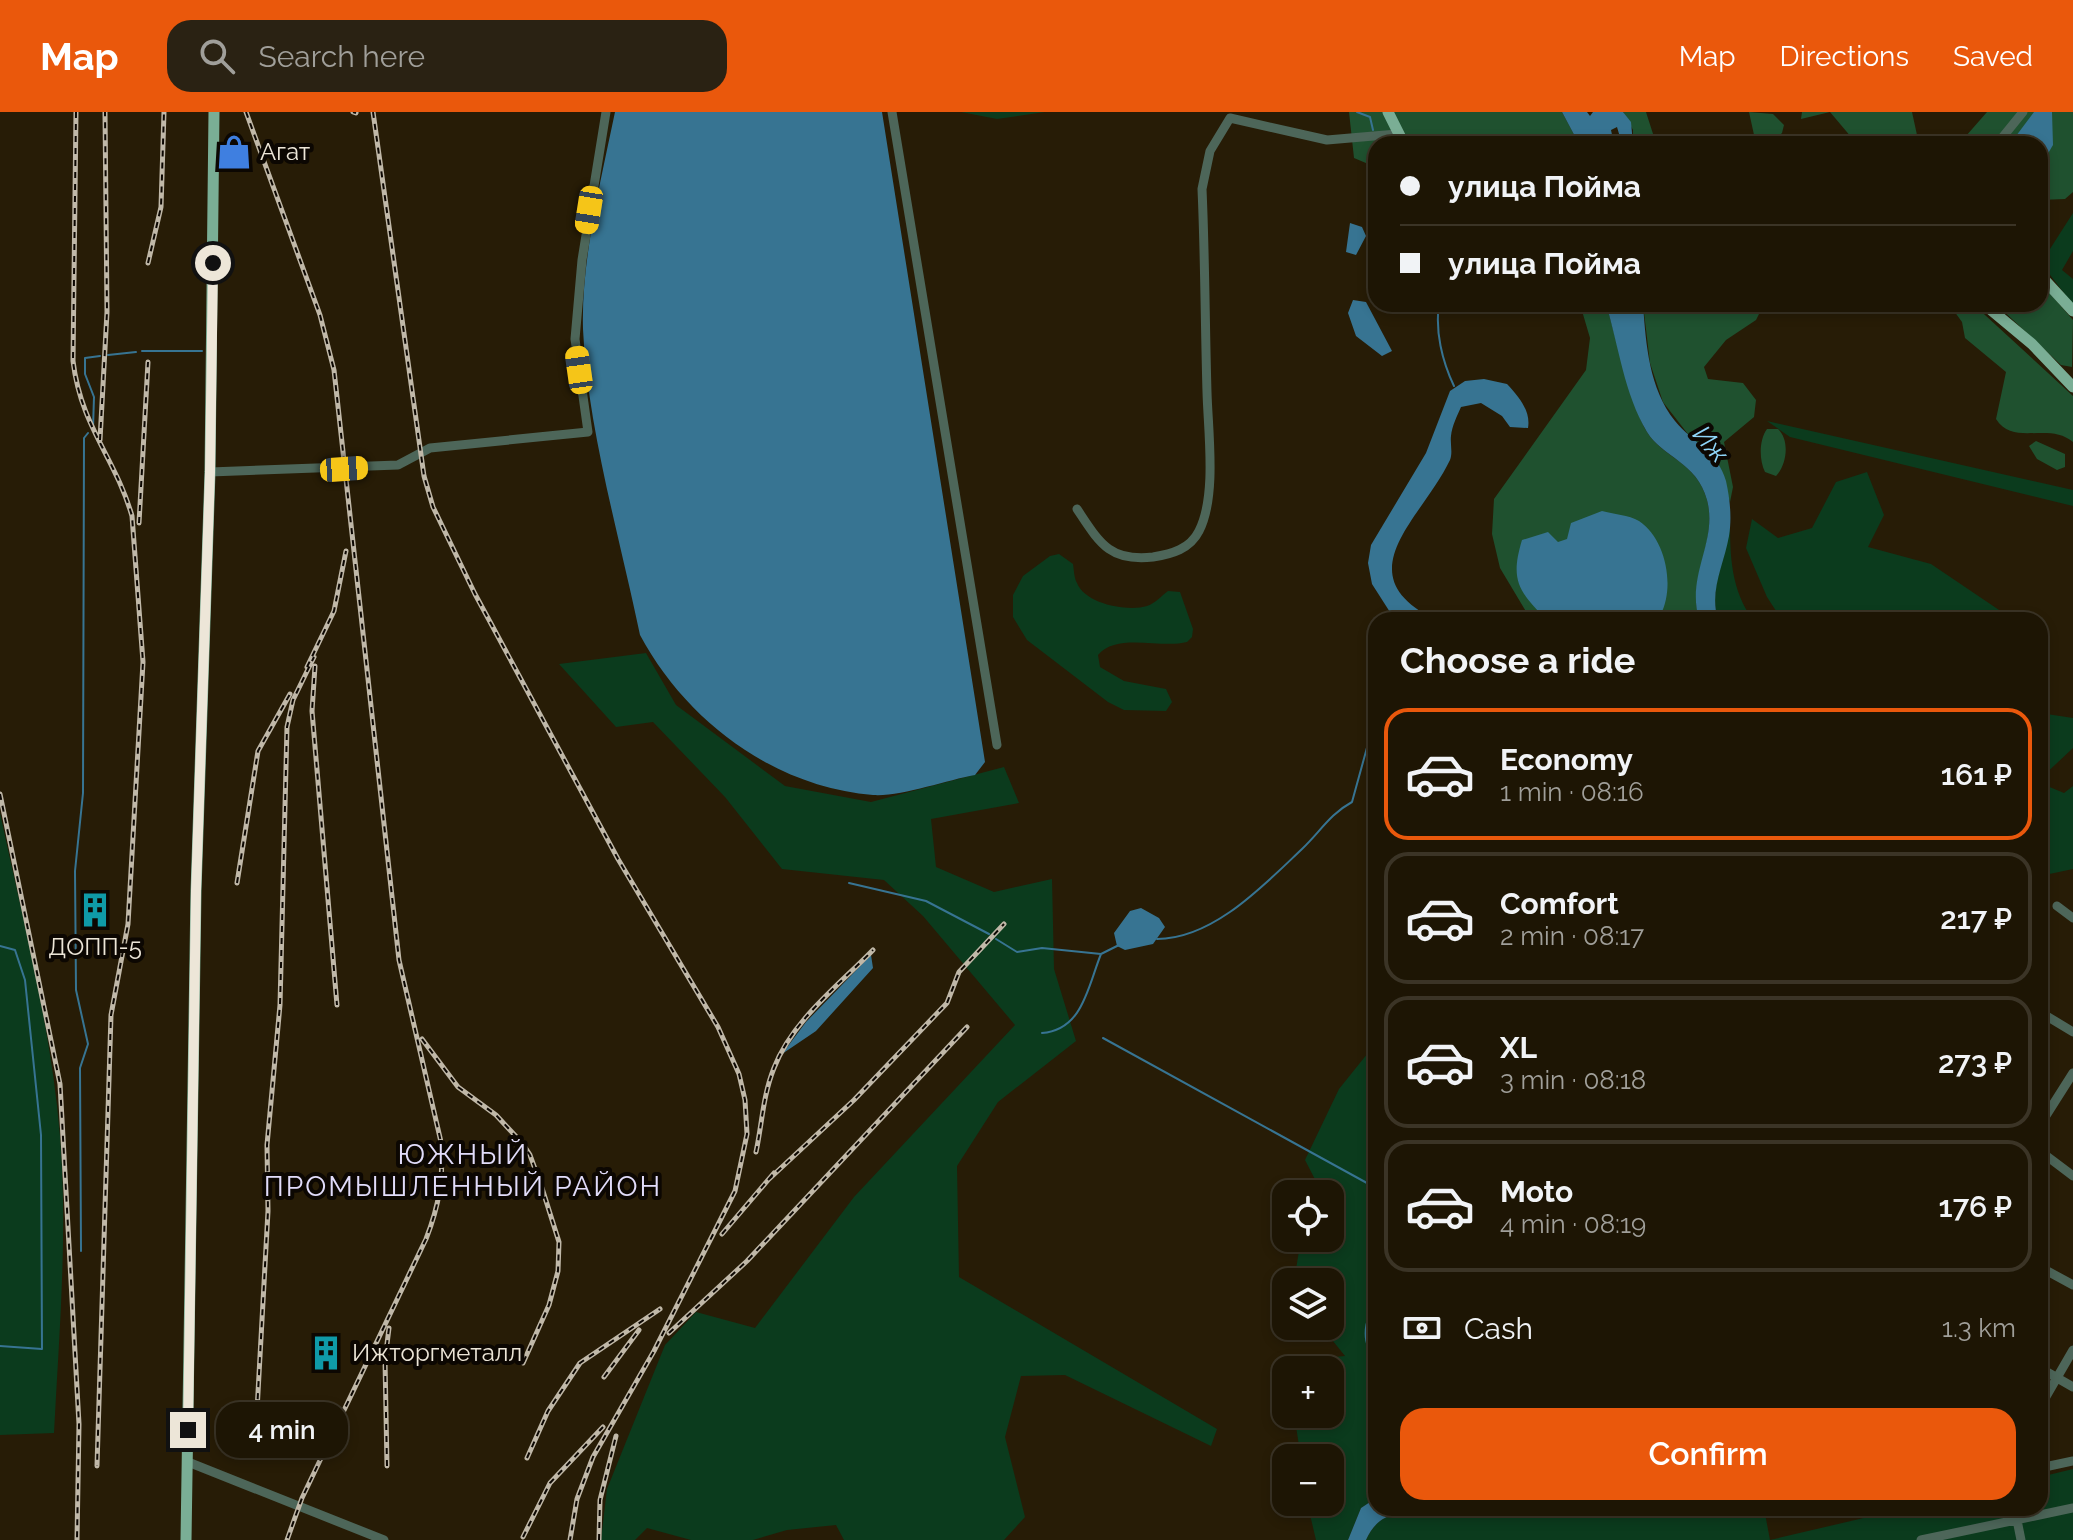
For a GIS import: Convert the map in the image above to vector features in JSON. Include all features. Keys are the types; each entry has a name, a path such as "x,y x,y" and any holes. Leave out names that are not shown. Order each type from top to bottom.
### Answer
{"main road":[{"path":"186,1540 196,891 210,472 214,112"},
{"path":"1388,112 1399,136"},
{"path":"2048,284 2073,311"},
{"path":"1993,312 2073,387"},
{"path":"2058,371 2073,372"}],"street":[{"path":"210,472 398,465 430,448 588,432 575,339 582,260 606,112"},
{"path":"892,112 997,745"},
{"path":"2004,136 2023,112"},
{"path":"1077,509 1102,546 1125,557 1166,555 1185,548 1198,535 1204,519 1209,461 1202,189 1210,151 1230,118 1327,140 1368,139"},
{"path":"2057,906 2073,918"},
{"path":"2048,1017 2073,1032"},
{"path":"2048,1112 2073,1073"},
{"path":"2048,1157 2073,1176"},
{"path":"2048,1271 2073,1285"},
{"path":"2048,1393 2073,1350"},
{"path":"2048,1373 2073,1387"},
{"path":"2048,1466 2073,1461"},
{"path":"188,1462 384,1540"},
{"path":"2048,1513 2073,1508"},
{"path":"1921,1540 2036,1516"},
{"path":"2017,1520 2021,1540"}],"green space":[{"path":"961,112 1045,112 997,119"},
{"path":"1349,112 1562,112 1575,136 1368,136 1368,164 1354,158"},
{"path":"1623,112 1646,112 1654,136 1633,136"},
{"path":"1749,112 1773,114 1784,125 1779,136 1754,136"},
{"path":"1802,112 1830,112 1801,119"},
{"path":"1830,112 1912,112 1919,136 1850,136"},
{"path":"1987,112 2073,112 2073,192 2065,199 2048,200 2048,136 1966,136"},
{"path":"2073,213 2073,251 2062,270 2073,279 2073,305 2048,272 2048,252"},
{"path":"2048,291 2073,320 2072,367 2061,365 2005,312 2048,312"},
{"path":"1582,312 1608,312 1630,389 1647,432 1696,477 1702,487 1707,500 1709,530 1699,574 1698,612 1526,612 1500,568 1492,534 1494,499 1586,370 1590,338"},
{"path":"1644,312 1760,312 1756,320 1726,340 1704,367 1708,379 1743,383 1756,400 1754,417 1724,442 1733,487 1730,502 1717,459 1691,438 1663,402 1650,363"},
{"path":"1955,312 1982,312 2073,396 2073,442 2053,433 2022,433 2003,427 1996,419 2006,372 1965,338 1962,322"},
{"path":"1767,421 2073,490 2073,506 1790,437"},
{"path":"1767,429 1778,429 1786,446 1783,466 1776,476 1765,472 1762,462 1761,444"},
{"path":"2036,441 2065,454 2065,467 2057,470 2037,459 2029,446"},
{"path":"1867,472 1884,515 1868,547 1931,564 2002,612 1777,612 1746,548 1752,519 1778,538 1812,528 1836,482"},
{"path":"1730,521 1731,560 1736,585 1748,612 1717,612 1715,595"},
{"path":"1059,554 1073,564 1075,579 1082,590 1108,605 1139,608 1153,603 1168,591 1180,592 1193,629 1192,637 1187,642 1116,644 1098,655 1100,667 1124,681 1166,689 1172,702 1166,711 1124,710 1108,702 1027,640 1013,617 1013,595 1023,576 1050,556"},
{"path":"646,653 676,705 785,786 871,802 1004,767 1019,803 931,819 936,867 994,892 1052,879 1054,969 1076,1041 998,1102 957,1166 959,1277 1217,1429 1211,1446 1065,1375 1021,1376 1005,1437 1025,1517 1004,1540 844,1540 836,1525 787,1530 753,1540 691,1540 647,1528 635,1540 601,1540 607,1489 665,1345 696,1312 755,1328 854,1197 1015,1025 923,916 884,880 782,869 725,797 653,722 616,727 559,664"},
{"path":"2048,714 2073,718 2073,748 2048,771"},
{"path":"2048,786 2064,793 2073,786 2073,869 2048,874"},
{"path":"0,813 43,1014 60,1136 63,1248 54,1433 0,1435"},
{"path":"1368,1053 1368,1503 1361,1508 1348,1540 1316,1540 1310,1516 1344,1516 1344,1444 1299,1444 1296,1428 1344,1428 1345,1356 1332,1340 1344,1340 1344,1268 1296,1268 1299,1252 1344,1252 1344,1180 1315,1180 1305,1160 1339,1089"},
{"path":"2073,1469 2073,1540 1770,1540 1872,1516 2048,1516 2048,1475"},
{"path":"1389,1516 1766,1516 1770,1540 1366,1540 1377,1524"}],"water":[{"path":"615,112 882,112 985,762 975,775 884,795 836,789 801,779 768,764 708,721 659,666 640,635 598,443 583,329 589,248"},
{"path":"1562,112 1587,112 1590,116 1593,112 1623,112 1631,122 1632,136 1620,136 1617,127 1611,130 1612,136 1575,136"},
{"path":"2034,112 2052,112 2053,145 2048,153 2048,136 2016,136"},
{"path":"1350,223 1362,227 1366,236 1356,255 1346,252"},
{"path":"1353,300 1366,302 1368,312 1371,312 1392,351 1382,356 1356,336 1348,313"},
{"name":"Иж","path":"1608,312 1644,312 1648,350 1659,395 1675,421 1717,462 1726,481 1729,536 1716,588 1717,612 1698,612 1696,603 1696,588 1709,530 1707,500 1702,487 1688,468 1653,441 1627,386"},
{"path":"1484,379 1507,384 1526,410 1528,428 1510,427 1502,416 1481,403 1461,407 1452,432 1450,460 1409,524 1392,565 1395,584 1409,602 1424,612 1390,612 1372,584 1368,563 1371,545 1426,453 1450,391 1465,381"},
{"path":"1602,511 1639,521 1648,529 1662,551 1665,564 1667,590 1662,612 1539,612 1519,584 1517,565 1522,540 1548,532 1558,542 1567,539 1571,523"},
{"path":"1141,908 1159,918 1165,927 1153,944 1125,950 1117,946 1114,933 1130,911"},
{"path":"871,955 873,968 816,1031 782,1054 806,1022"},
{"path":"1368,1315 1368,1349 1365,1338"},
{"path":"1368,1503 1368,1516 1389,1516 1377,1524 1366,1540 1348,1540 1361,1508"}],"waterway":[{"path":"1357,112 1370,117 1373,130"},
{"path":"1439,312 1440,346 1454,386"},
{"path":"142,351 202,351"},
{"path":"108,355 136,352"},
{"path":"93,428 94,397 85,374 85,358 100,356"},
{"path":"81,1251 80,1068 88,1044 76,990 75,871 83,793 84,438 88,433"},
{"path":"1157,939 1178,937 1217,920 1236,908 1287,863 1337,812 1352,802 1368,744"},
{"path":"849,883 926,901 989,934"},
{"path":"996,939 1017,952 1042,948 1101,954"},
{"path":"1042,1033 1056,1030 1075,1015 1101,954 1119,945"},
{"path":"0,946 15,950 25,980 41,1135 42,1349 0,1346"},
{"path":"1103,1038 1368,1184"}],"railway":[{"path":"76,112 73,361 83,405 117,476 132,516 143,662 128,924 111,1015 97,1466"},
{"path":"100,440 107,312 105,112"},
{"path":"148,263 161,207 164,112"},
{"path":"246,112 320,315 334,370 399,960 442,1155 440,1191 426,1239 302,1498 287,1540"},
{"path":"373,112 424,476 433,507 475,594 618,859 718,1027 739,1074 745,1100 747,1134 735,1191 654,1351 593,1457 577,1499 570,1540"},
{"path":"139,523 148,362"},
{"path":"307,667 334,611 346,551"},
{"path":"255,1447 268,1211 267,1145 280,1005 287,727 293,700 314,657"},
{"path":"315,666 312,711 337,1005"},
{"path":"237,883 258,751 290,694"},
{"path":"0,794 60,1084 79,1424 77,1540"},
{"path":"768,1180 854,1100 947,1003 959,972 1004,924"},
{"path":"756,1152 767,1089 782,1051 804,1019 873,950"},
{"path":"669,1333 747,1261 967,1027"},
{"path":"422,1039 458,1087 496,1115 522,1143 530,1155 559,1242 558,1271 549,1305 523,1363"},
{"path":"722,1234 774,1173"},
{"path":"527,1458 548,1411 580,1363 660,1309"},
{"path":"387,1466 385,1360 389,1328"},
{"path":"604,1377 639,1330"},
{"path":"523,1537 550,1483 603,1427"},
{"path":"599,1540 600,1500 616,1436"}],"place":[{"name":"Агат","path":"234,152"},
{"name":"ДОПП-5","path":"95,910"},
{"name":"Ижторгметалл","path":"326,1353"}],"district":[{"name":"ЮЖНЫЙ ПРОМЫШЛЕННЫЙ РАЙОН","path":"463,1170"}],"route":[{"path":"188,1430 196,891 210,472 213,263"}]}
